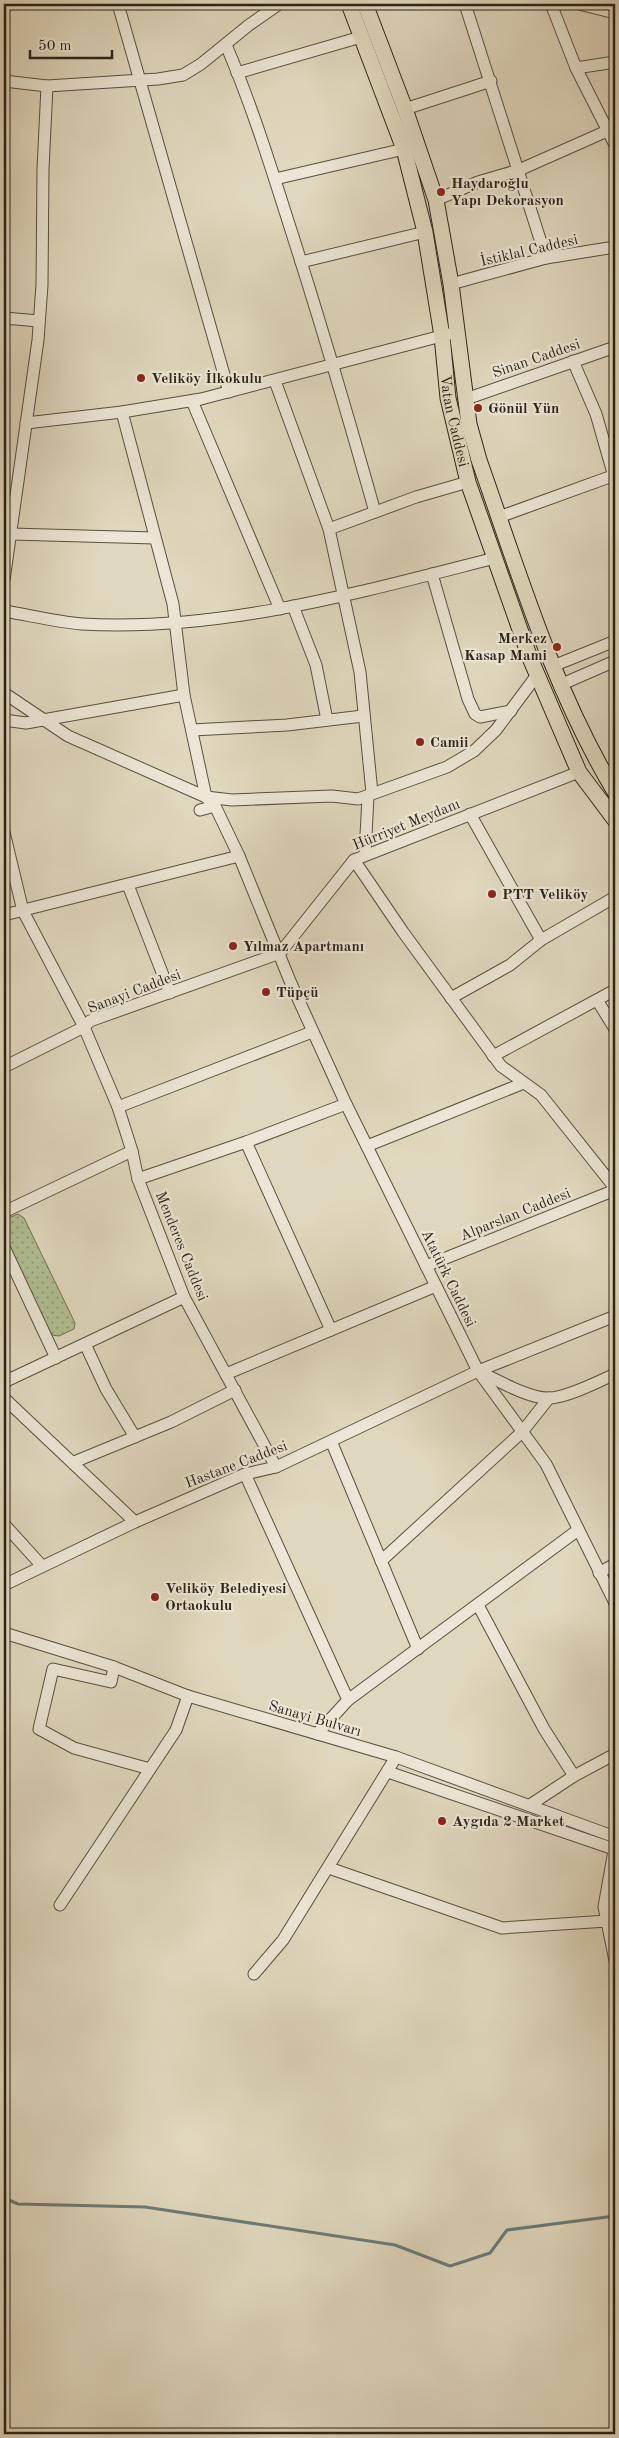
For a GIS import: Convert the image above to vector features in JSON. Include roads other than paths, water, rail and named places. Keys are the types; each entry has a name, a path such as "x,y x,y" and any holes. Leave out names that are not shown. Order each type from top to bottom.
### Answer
{"main road":[{"name":"Vatan Caddesi","path":"349,4 404,149 425,232 442,336 448,398 468,482 537,675 579,772 615,820"},
{"name":"Vatan Caddesi","path":"365,4 405,109 436,200 451,284 470,424 479,460 560,685 582,735 613,784"}],"street":[{"path":"118,4 229,392"},
{"path":"4,81 47,86 139,81 183,75 201,64 249,25 279,4"},
{"path":"465,4 546,258"},
{"path":"551,4 576,68 615,145"},
{"path":"579,4 615,13"},
{"path":"237,73 361,37"},
{"path":"226,45 275,179 333,363 375,512"},
{"path":"576,68 615,62"},
{"path":"405,109 491,81"},
{"path":"4,579 39,321 47,86"},
{"path":"436,200 478,182 519,170 607,131"},
{"path":"275,179 404,149"},
{"path":"301,262 425,232"},
{"name":"İstiklal Caddesi","path":"451,284 546,258 615,247"},
{"path":"4,318 39,321"},
{"path":"26,423 122,412 192,401 275,381 333,363 458,333"},
{"name":"Sinan Caddesi","path":"466,398 615,347"},
{"path":"499,516 615,477 596,414 573,361"},
{"path":"275,381 329,529 360,672 370,794 360,857 451,998 493,1056 501,1066 541,1095 615,1189"},
{"path":"192,401 280,609"},
{"path":"122,412 173,604 184,695 206,797"},
{"path":"329,529 468,482"},
{"path":"10,534 155,538"},
{"path":"4,611 81,624 175,623 280,609 343,597 495,558"},
{"path":"432,574 468,699 475,714 480,717 511,711"},
{"path":"293,606 316,664 327,720"},
{"path":"553,666 615,641"},
{"path":"560,685 615,661"},
{"path":"4,693 41,720 76,740 206,797 232,800 332,796 358,798 447,767 474,750 496,730 537,675"},
{"path":"4,720 26,723 184,695"},
{"path":"192,730 363,716"},
{"name":"Hürriyet Meydanı","path":"280,953 360,857 579,772"},
{"name":"Atatürk Caddesi","path":"206,797 215,806 239,856 312,1032 346,1104 478,1371 546,1464 615,1603"},
{"path":"200,810 215,806"},
{"path":"470,814 541,940"},
{"name":"Menderes Caddesi","path":"4,832 23,911 84,1027 118,1107 132,1151 138,1179 184,1297 276,1467"},
{"path":"4,915 239,856"},
{"path":"128,884 170,994"},
{"path":"451,998 510,965 541,940 615,897"},
{"name":"Sanayi Caddesi","path":"4,1067 84,1027 90,1021 170,994 280,953"},
{"path":"493,1056 615,990"},
{"path":"597,1000 615,1029"},
{"path":"118,1107 312,1032"},
{"path":"367,1146 524,1083"},
{"path":"138,1179 246,1142 346,1104"},
{"path":"246,1142 331,1330"},
{"path":"4,1212 132,1151"},
{"name":"Alparslan Caddesi","path":"426,1266 615,1189"},
{"path":"4,1247 56,1358"},
{"path":"226,1374 436,1286"},
{"path":"4,1382 184,1297"},
{"name":"Hastane Caddesi","path":"4,1585 136,1522 245,1474 276,1467 478,1371 615,1316"},
{"path":"85,1344 106,1389 135,1437"},
{"path":"478,1371 518,1390 549,1398 589,1386 615,1374"},
{"path":"74,1462 171,1422 235,1390"},
{"path":"4,1398 136,1522"},
{"path":"381,1561 522,1432 549,1398"},
{"path":"331,1441 418,1649"},
{"path":"245,1474 348,1700"},
{"path":"4,1524 42,1566"},
{"path":"317,1734 348,1700 578,1530"},
{"path":"599,1572 615,1564"},
{"path":"478,1605 544,1729 574,1776"},
{"name":"Sanayi Bulvarı","path":"4,1633 114,1667 188,1696 396,1758 530,1805 615,1844"},
{"path":"60,1671 64,1652"},
{"path":"114,1667 111,1682 53,1669 40,1729 74,1748 150,1769"},
{"path":"60,1904 176,1730 188,1696"},
{"path":"530,1805 574,1776 615,1754"},
{"path":"254,1974 284,1940 396,1758"},
{"path":"388,1772 615,1844 604,1907 615,1961"},
{"path":"329,1868 502,1928 607,1921"}],"waterway":[{"path":"4,2198 18,2204 145,2207 395,2245 450,2266 490,2253 507,2230 615,2216"}],"place":[{"name":"Haydaroğlu Yapı Dekorasyon","path":"441,192"},
{"name":"Veliköy İlkokulu","path":"141,378"},
{"name":"Gönül Yün","path":"478,408"},
{"name":"Merkez Kasap Mami","path":"557,647"},
{"name":"Camii","path":"420,742"},
{"name":"PTT Veliköy","path":"492,894"},
{"name":"Yılmaz Apartmanı","path":"233,946"},
{"name":"Tüpçü","path":"266,992"},
{"name":"Veliköy Belediyesi Ortaokulu","path":"155,1597"},
{"name":"Aygıda 2 Market","path":"442,1821"}]}
